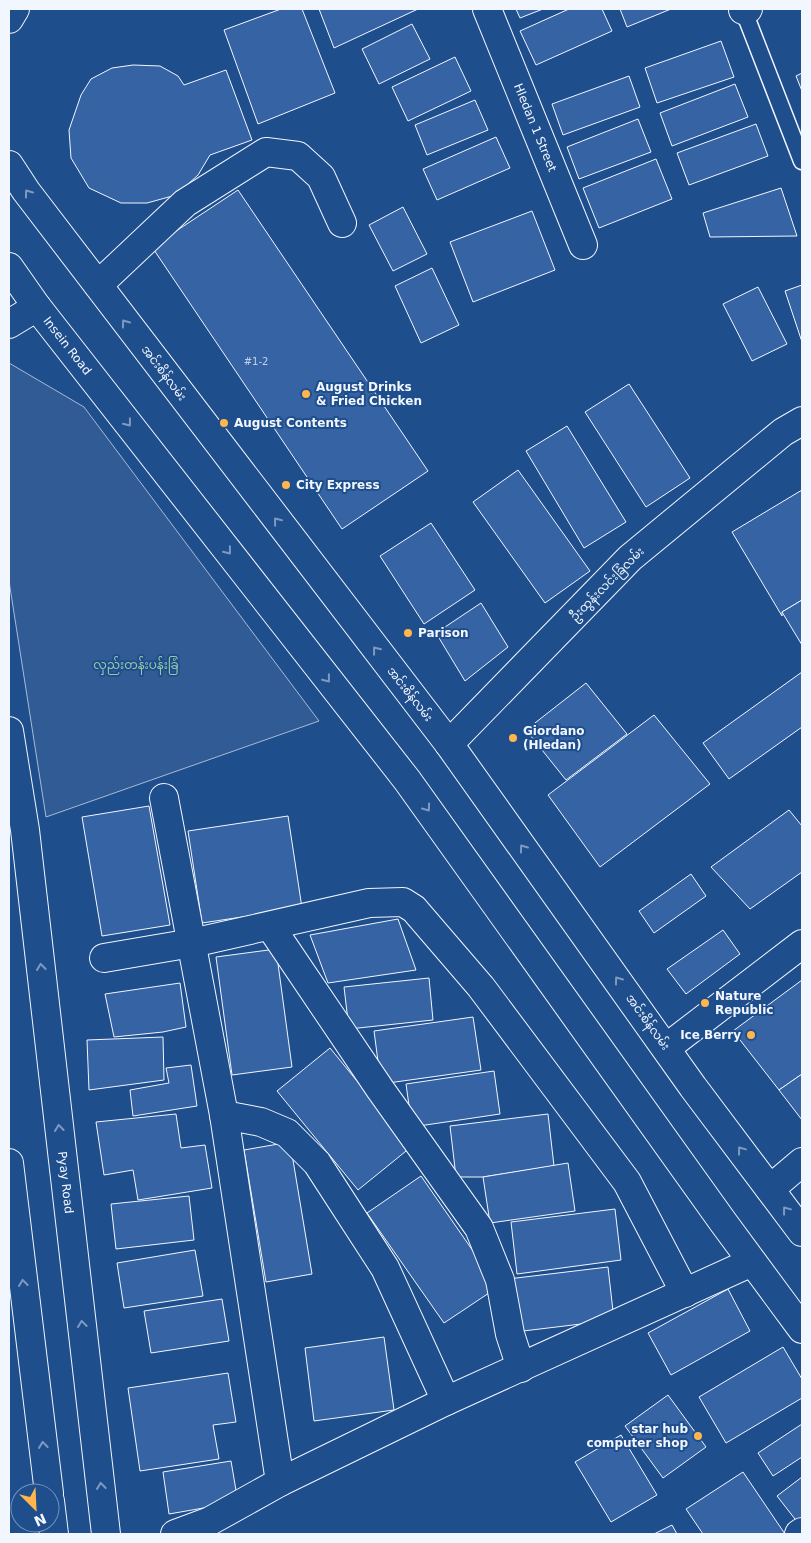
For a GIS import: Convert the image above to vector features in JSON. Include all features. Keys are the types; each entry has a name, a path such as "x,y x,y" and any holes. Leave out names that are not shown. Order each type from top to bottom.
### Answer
{"main road":[{"path":"9,19 15,9"},
{"name":"Hledan 1 Street","path":"487,9 583,245"},
{"path":"98,285 185,203 266,152 298,156 321,177 342,223"},
{"name":"အင်းစိန်လမ်း","path":"9,165 26,192 449,744 693,1087 802,1232"},
{"path":"9,267 37,307 9,324"},
{"name":"Insein Road","path":"37,307 407,780 752,1262"},
{"name":"ဦးထွန်းလင်းခြံလမ်း","path":"449,744 630,558 783,432 802,421"},
{"name":"Pyay Road","path":"9,731 25,830 106,1534"},
{"path":"164,798 224,1115 280,1482"},
{"path":"104,958 192,942 369,904 403,902 414,909 481,987 627,1182 685,1292"},
{"path":"270,926 380,1089 478,1228 500,1280 510,1334 520,1368"},
{"path":"666,1048 802,944"},
{"path":"224,1115 261,1122 288,1133 317,1162 385,1268 446,1401"},
{"path":"770,1189 802,1162"},
{"path":"9,1163 48,1483"},
{"path":"175,1534 210,1521 280,1482 446,1401 752,1262 802,1329"}],"lane":[{"path":"745,9 802,162"}],"shaded area":[{"name":"လှည်းတန်းပန်းခြံ","path":"9,363 84,407 319,721 46,817 9,581"}],"building":[{"path":"281,9 302,9 335,93 258,124 224,30"},
{"path":"319,9 418,9 334,48"},
{"path":"516,9 543,9 520,18"},
{"path":"569,9 602,9 612,31 536,65 520,31"},
{"path":"620,9 671,9 627,27"},
{"path":"412,24 430,59 379,84 362,49"},
{"path":"721,41 734,77 657,103 645,68"},
{"path":"455,57 471,91 408,121 392,87"},
{"path":"133,65 160,66 178,76 184,85 226,70 252,140 210,155 198,175 176,195 147,203 121,203 89,188 71,158 69,130 81,95 91,79 112,68"},
{"path":"802,73 802,91 796,76"},
{"path":"629,76 640,107 563,135 552,104"},
{"path":"735,84 748,117 672,146 660,113"},
{"path":"475,100 488,130 427,155 415,125"},
{"path":"638,119 651,152 579,179 567,147"},
{"path":"756,124 768,156 689,185 677,153"},
{"path":"496,137 510,168 437,200 423,169"},
{"path":"656,159 672,199 599,228 583,188"},
{"path":"781,188 797,236 710,237 703,213"},
{"path":"238,190 428,471 342,529 152,247"},
{"path":"403,207 427,254 393,271 369,225"},
{"path":"532,211 555,270 473,302 450,242"},
{"path":"432,268 459,325 421,343 395,286"},
{"path":"802,285 802,342 785,291"},
{"path":"758,287 787,344 752,361 723,304"},
{"path":"629,384 690,478 646,507 585,412"},
{"path":"567,426 626,522 584,548 526,451"},
{"path":"518,470 590,571 545,603 473,502"},
{"path":"802,490 802,600 782,612 782,616 732,532"},
{"path":"431,523 475,590 424,624 380,556"},
{"path":"802,600 802,645 782,612"},
{"path":"481,603 508,647 465,681 436,633"},
{"path":"802,672 802,727 729,779 703,743"},
{"path":"586,683 627,734 566,780 526,730"},
{"path":"654,715 710,784 600,867 548,795"},
{"path":"149,806 170,925 102,936 82,817"},
{"path":"789,810 802,826 802,872 750,909 711,867"},
{"path":"288,816 302,908 202,923 188,831"},
{"path":"691,874 706,896 654,933 639,911"},
{"path":"398,919 416,970 328,983 310,935"},
{"path":"723,930 740,954 686,994 667,969"},
{"path":"276,949 292,1067 232,1075 216,957"},
{"path":"429,978 433,1020 349,1029 344,987"},
{"path":"802,980 802,1074 779,1090 733,1031"},
{"path":"180,983 186,1027 163,1032 114,1037 105,994"},
{"path":"473,1017 481,1070 381,1084 374,1031"},
{"path":"163,1037 164,1080 89,1090 87,1040"},
{"path":"330,1048 411,1147 358,1190 277,1091"},
{"path":"191,1065 197,1106 133,1116 130,1090 169,1083 166,1068"},
{"path":"494,1071 500,1114 412,1127 406,1084"},
{"path":"802,1074 802,1120 779,1090"},
{"path":"176,1114 181,1148 205,1145 212,1188 138,1200 133,1170 104,1175 96,1122"},
{"path":"548,1114 554,1166 483,1177 456,1177 450,1126"},
{"path":"290,1142 312,1274 266,1282 244,1150"},
{"path":"568,1163 575,1211 490,1223 483,1177"},
{"path":"421,1176 498,1287 444,1323 367,1213"},
{"path":"189,1196 194,1240 116,1249 111,1204"},
{"path":"615,1209 621,1260 517,1274 511,1222"},
{"path":"195,1250 203,1296 124,1308 117,1263"},
{"path":"608,1267 614,1320 515,1332 508,1279"},
{"path":"728,1289 750,1331 671,1375 648,1333"},
{"path":"222,1299 229,1341 151,1353 144,1311"},
{"path":"384,1337 394,1410 314,1421 305,1348"},
{"path":"783,1347 802,1379 802,1398 726,1443 699,1397"},
{"path":"228,1373 236,1422 213,1425 219,1459 140,1471 128,1388"},
{"path":"668,1395 706,1447 663,1478 625,1426"},
{"path":"802,1424 802,1457 773,1476 758,1453"},
{"path":"621,1435 657,1495 611,1522 575,1462"},
{"path":"231,1461 238,1502 169,1514 163,1472"},
{"path":"743,1472 785,1534 703,1534 686,1509"},
{"path":"802,1477 802,1528 777,1496"},
{"path":"672,1525 677,1534 654,1534"}],"place":[{"name":"August Drinks & Fried Chicken","path":"306,394"},
{"name":"August Contents","path":"224,423"},
{"name":"City Express","path":"286,485"},
{"name":"Parison","path":"408,633"},
{"name":"Giordano (Hledan)","path":"513,738"},
{"name":"Nature Republic","path":"705,1003"},
{"name":"Ice Berry","path":"751,1035"},
{"name":"star hub computer shop","path":"698,1436"}]}
